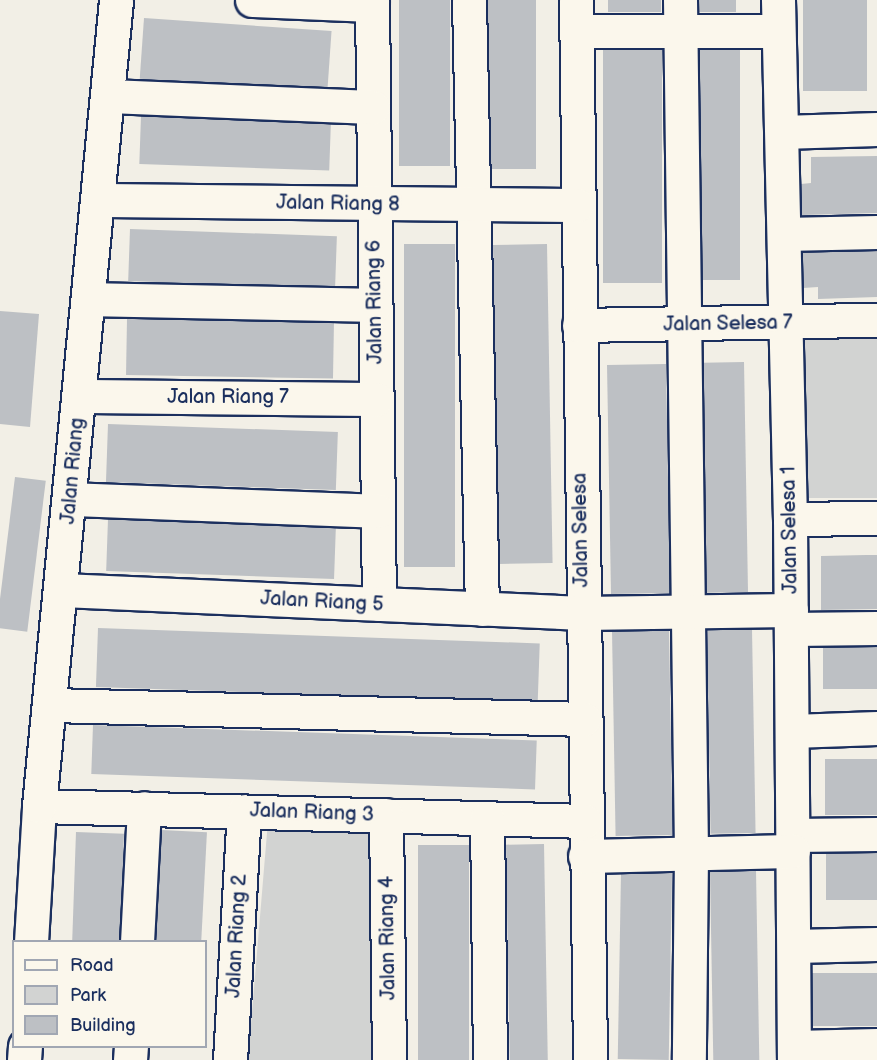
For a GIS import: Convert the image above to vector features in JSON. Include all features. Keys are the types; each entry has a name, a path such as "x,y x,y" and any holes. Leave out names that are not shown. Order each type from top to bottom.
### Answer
{"street":[{"name":"Jalan Riang","path":"31,940 39,806 71,500 116,0"},
{"path":"252,0 372,2"},
{"path":"469,0 482,609"},
{"name":"Jalan Riang 6","path":"372,2 379,604"},
{"path":"576,16 778,16"},
{"name":"Jalan Selesa","path":"576,16 585,855 590,1060"},
{"path":"681,16 691,854 689,1060"},
{"name":"Jalan Selesa 1","path":"778,16 790,519 795,1053"},
{"path":"108,96 373,106"},
{"path":"782,132 877,129"},
{"name":"Jalan Riang 8","path":"98,200 577,206"},
{"path":"784,234 877,232"},
{"path":"89,299 375,305"},
{"name":"Jalan Selesa 7","path":"579,325 786,324 877,320"},
{"name":"Jalan Riang 7","path":"80,396 376,399"},
{"path":"71,500 378,511"},
{"path":"790,519 877,518"},
{"name":"Jalan Riang 5","path":"62,590 582,613 688,612 877,628"},
{"path":"51,705 584,719"},
{"path":"792,731 877,728"},
{"name":"Jalan Riang 3","path":"39,806 585,821"},
{"path":"137,940 144,808"},
{"name":"Jalan Riang 2","path":"230,1060 244,812"},
{"name":"Jalan Riang 4","path":"386,815 389,1060"},
{"path":"487,818 490,1060"},
{"path":"585,855 691,854 877,834"},
{"path":"794,946 877,944"},
{"path":"795,1053 877,1045"}],"green space":[{"path":"797,333 877,333 877,498 797,498"},
{"path":"268,821 374,828 373,1060 248,1060"}],"building":[{"path":"399,0 450,0 450,166 399,166"},
{"path":"488,0 536,0 536,169 488,169"},
{"path":"608,0 661,0 661,12 608,12"},
{"path":"699,0 736,0 736,12 699,12"},
{"path":"803,0 867,0 867,91 803,91"},
{"path":"144,18 332,31 327,92 140,79"},
{"path":"603,50 662,50 662,283 603,283"},
{"path":"699,50 740,50 740,280 699,280"},
{"path":"141,116 331,123 329,171 139,164"},
{"path":"877,156 877,213 802,215 801,184 811,183 811,157"},
{"path":"130,229 337,236 335,288 128,281"},
{"path":"404,244 455,244 455,567 404,567"},
{"path":"547,244 553,563 499,564 493,245"},
{"path":"877,251 877,297 818,299 818,287 803,288 803,252"},
{"path":"0,311 39,314 30,427 0,424"},
{"path":"127,319 334,323 333,379 126,375"},
{"path":"744,362 748,592 707,593 703,363"},
{"path":"666,364 670,593 611,594 607,365"},
{"path":"108,424 338,432 336,490 106,482"},
{"path":"15,477 46,481 27,632 0,628 0,599"},
{"path":"108,519 336,527 334,579 106,571"},
{"path":"877,555 877,609 821,610 821,556"},
{"path":"98,628 540,643 538,702 96,687"},
{"path":"752,629 756,833 711,834 707,630"},
{"path":"669,630 673,835 616,836 612,631"},
{"path":"823,647 877,647 877,689 823,689"},
{"path":"93,725 537,740 535,789 91,774"},
{"path":"825,759 877,759 877,815 825,815"},
{"path":"162,830 207,832 201,940 156,940"},
{"path":"76,832 124,834 120,940 72,940"},
{"path":"544,844 548,1060 510,1060 506,845"},
{"path":"418,845 469,845 469,1060 418,1060"},
{"path":"826,853 877,853 877,900 826,900"},
{"path":"756,871 759,1060 713,1060 710,872"},
{"path":"621,872 672,873 669,1060 618,1059"},
{"path":"812,973 877,973 877,1026 812,1026"}]}
